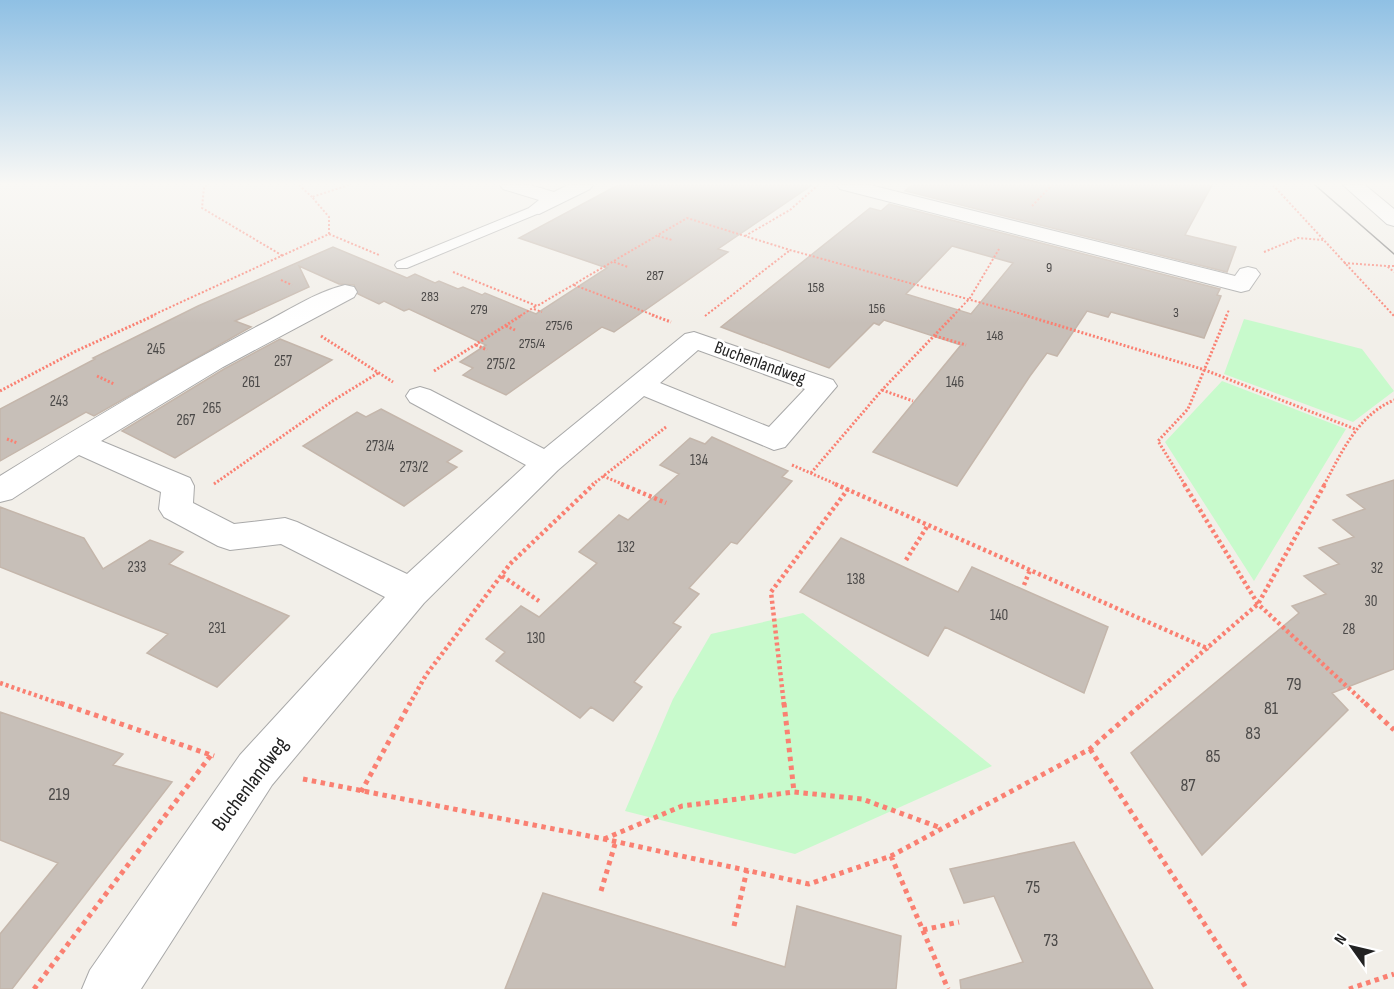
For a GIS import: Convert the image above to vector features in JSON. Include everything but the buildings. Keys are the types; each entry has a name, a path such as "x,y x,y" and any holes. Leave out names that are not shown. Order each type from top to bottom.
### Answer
{"street":[{"path":"1030,231 1244,280"},
{"path":"0,491 76,442 290,318 345,292"},
{"name":"Buchenlandweg","path":"109,989 256,770 411,593 547,463 641,385 692,334 823,386 774,440 641,385"},
{"path":"413,393 547,463"},
{"path":"76,442 178,486 176,509 230,537 285,531 411,593"}],"lane":[{"path":"402,264 481,231"}],"path":[{"path":"241,231 283,256"},
{"path":"290,318 413,393 505,326 666,231"},
{"path":"726,231 1083,331 1205,370 1355,429"},
{"path":"744,237 754,231"},
{"path":"810,473 882,390 970,298 1010,231"},
{"path":"1316,231 1394,316"},
{"path":"0,391 76,351 329,234 402,264 445,269 542,312"},
{"path":"658,236 672,240"},
{"path":"1324,240 1298,238 1240,261 1244,280 1227,314 1188,409 1158,441 1258,604 1394,730"},
{"path":"573,285 692,334 790,250"},
{"path":"613,262 628,267"},
{"path":"1344,263 1387,266 1394,264"},
{"path":"1387,266 1394,272"},
{"path":"505,326 515,330"},
{"path":"935,336 966,345"},
{"path":"476,345 488,350"},
{"path":"178,486 211,485 334,400 378,373"},
{"path":"882,390 913,400"},
{"path":"0,683 256,770 604,839 615,844 809,884 891,856 1090,749 1209,649 1258,604 1355,429 1380,406 1394,400"},
{"path":"361,792 426,675 510,564 603,476 693,406"},
{"path":"789,464 1209,649"},
{"path":"603,476 666,503"},
{"path":"794,792 771,592 848,489"},
{"path":"906,560 928,525"},
{"path":"1024,585 1030,570"},
{"path":"502,576 539,601"},
{"path":"1090,749 1247,989"},
{"path":"34,989 211,755"},
{"path":"604,839 682,806 794,792 862,799 942,828"},
{"path":"601,891 615,844"},
{"path":"891,856 948,989"},
{"path":"734,926 747,870"},
{"path":"923,930 959,922"},
{"path":"1349,989 1394,974"}],"green space":[{"path":"1244,319 1362,349 1394,391 1353,422 1224,374"},
{"path":"1222,381 1346,429 1254,581 1165,442"},
{"path":"803,613 992,766 795,854 625,811 673,699 711,634"}],"tram line":[{"path":"1368,231 1394,254"}]}
